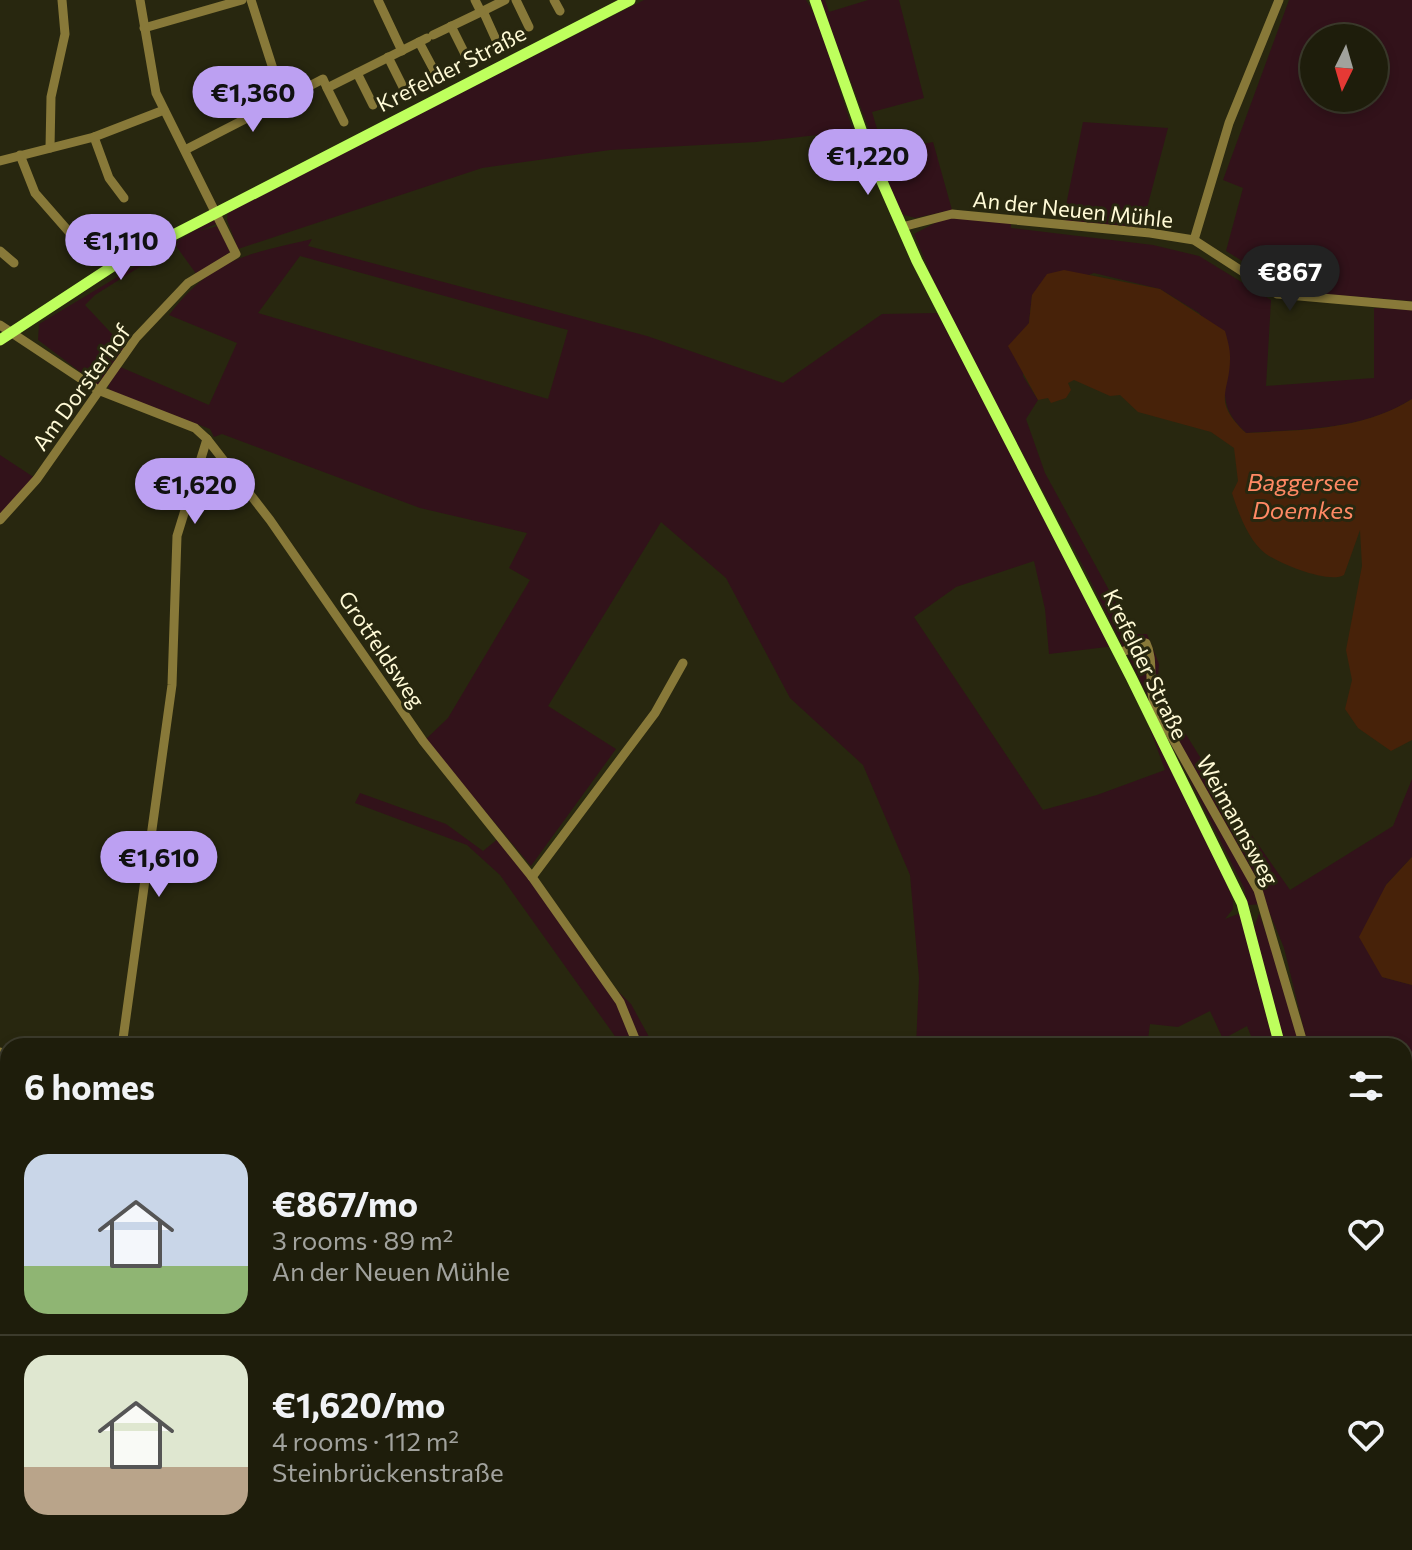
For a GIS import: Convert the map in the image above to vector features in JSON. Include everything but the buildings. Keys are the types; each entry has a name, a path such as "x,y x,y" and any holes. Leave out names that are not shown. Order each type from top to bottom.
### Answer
{"main road":[{"name":"Krefelder Straße","path":"0,340 113,266 216,210 630,0"},
{"name":"Krefelder Straße","path":"815,0 869,152 902,227 1119,653 1246,911 1278,1038"}],"street":[{"path":"50,148 51,97 65,34 62,0"},
{"path":"140,0 150,71 164,110 216,210"},
{"path":"144,28 242,0"},
{"path":"251,0 283,100"},
{"path":"378,0 402,51"},
{"path":"475,0 497,42"},
{"path":"327,88 505,0"},
{"path":"516,0 529,27"},
{"path":"554,0 560,11"},
{"name":"An der Neuen Mühle","path":"1194,240 1229,123 1279,0"},
{"path":"451,26 467,58"},
{"path":"426,38 436,74"},
{"path":"388,57 404,89"},
{"path":"357,73 373,105"},
{"path":"185,150 323,79 344,122"},
{"path":"0,159 94,137 164,110"},
{"path":"94,137 109,178 124,198"},
{"path":"20,155 35,193 70,233"},
{"name":"Am Dorsterhof","path":"0,520 37,479 136,338 188,283 236,254 216,210"},
{"name":"An der Neuen Mühle","path":"902,227 952,214 1141,231 1194,240 1277,294 1412,306"},
{"path":"0,251 14,263"},
{"path":"0,325 98,390 195,428 207,439 177,536 172,685 123,1038"},
{"name":"Grotfeldsweg","path":"207,439 270,520 423,741 532,877 620,1002 635,1038"},
{"name":"Weimannsweg","path":"1119,653 1146,643 1150,651 1148,689 1155,707 1258,890 1302,1038"},
{"path":"532,877 655,713 683,663"}],"shaded area":[{"path":"644,0 806,0 817,18 853,131 756,142 610,150 482,168 238,249 227,220 228,212"},
{"path":"820,0 825,0 829,12 868,0 899,0 924,98 872,112 884,152 933,142 952,210 915,218 901,214"},
{"path":"1289,0 1412,0 1412,301 1322,294 1283,286 1226,251 1243,188 1223,180"},
{"path":"1083,122 1168,128 1141,231 1062,225"},
{"path":"952,214 1011,221 1011,228 1153,245 1199,256 1271,300 1266,386 1374,378 1374,308 1412,310 1412,399 1353,423 1246,433 1231,415 1225,398 1230,356 1199,313 1160,289 1094,273 1032,295 1023,376 1038,400 1026,419 1045,473 1133,634 1147,634 1159,664 1157,688 1225,797 1290,890 1393,826 1412,779 1412,857 1386,885 1382,977 1412,985 1412,1038 1306,1038 1284,948 1266,904 1248,905 1244,888 1082,564 945,308 914,234"},
{"path":"214,219 218,223 200,231 218,226 230,252 197,275 176,246 181,241 95,295 85,305 128,351 99,386 38,340 39,324"},
{"path":"312,239 308,246 647,336 783,383 882,314 937,313 1115,646 1049,654 1045,609 1034,561 956,587 914,617 1043,810 1097,795 1165,770 1131,677 1203,824 1233,900 1233,909 1225,919 1246,911 1253,931 1259,913 1299,1038 1252,1038 1247,1026 1223,1038 1210,1011 1178,1027 1150,1024 1148,1038 916,1038 919,978 910,875 863,765 790,698 726,578 661,522 548,706 616,749 531,866 425,740 448,718 530,580 509,568 527,533 420,508 222,434 214,437 210,429 111,391 108,387 118,366 209,405 237,343 169,315 185,296 216,270 250,255","holes":["300,256 568,330 548,399 258,313"]},
{"path":"0,455 35,478 0,520"},
{"path":"360,793 446,824 483,851 499,838 594,968 631,1004 650,1038 616,1038 500,875 467,845 355,803"}],"water":[{"name":"Baggersee Doemkes","path":"1064,270 1160,289 1225,331 1230,356 1225,403 1228,412 1246,433 1353,423 1412,399 1412,740 1391,751 1358,728 1345,709 1352,680 1346,650 1362,566 1360,530 1344,575 1316,575 1282,563 1260,549 1249,534 1232,493 1238,481 1234,448 1211,432 1138,412 1120,395 1110,396 1074,380 1068,383 1071,390 1066,398 1051,403 1048,398 1038,400 1008,346 1029,323 1032,295 1047,274"},
{"path":"1412,857 1412,985 1382,977 1359,937 1386,885"}]}
